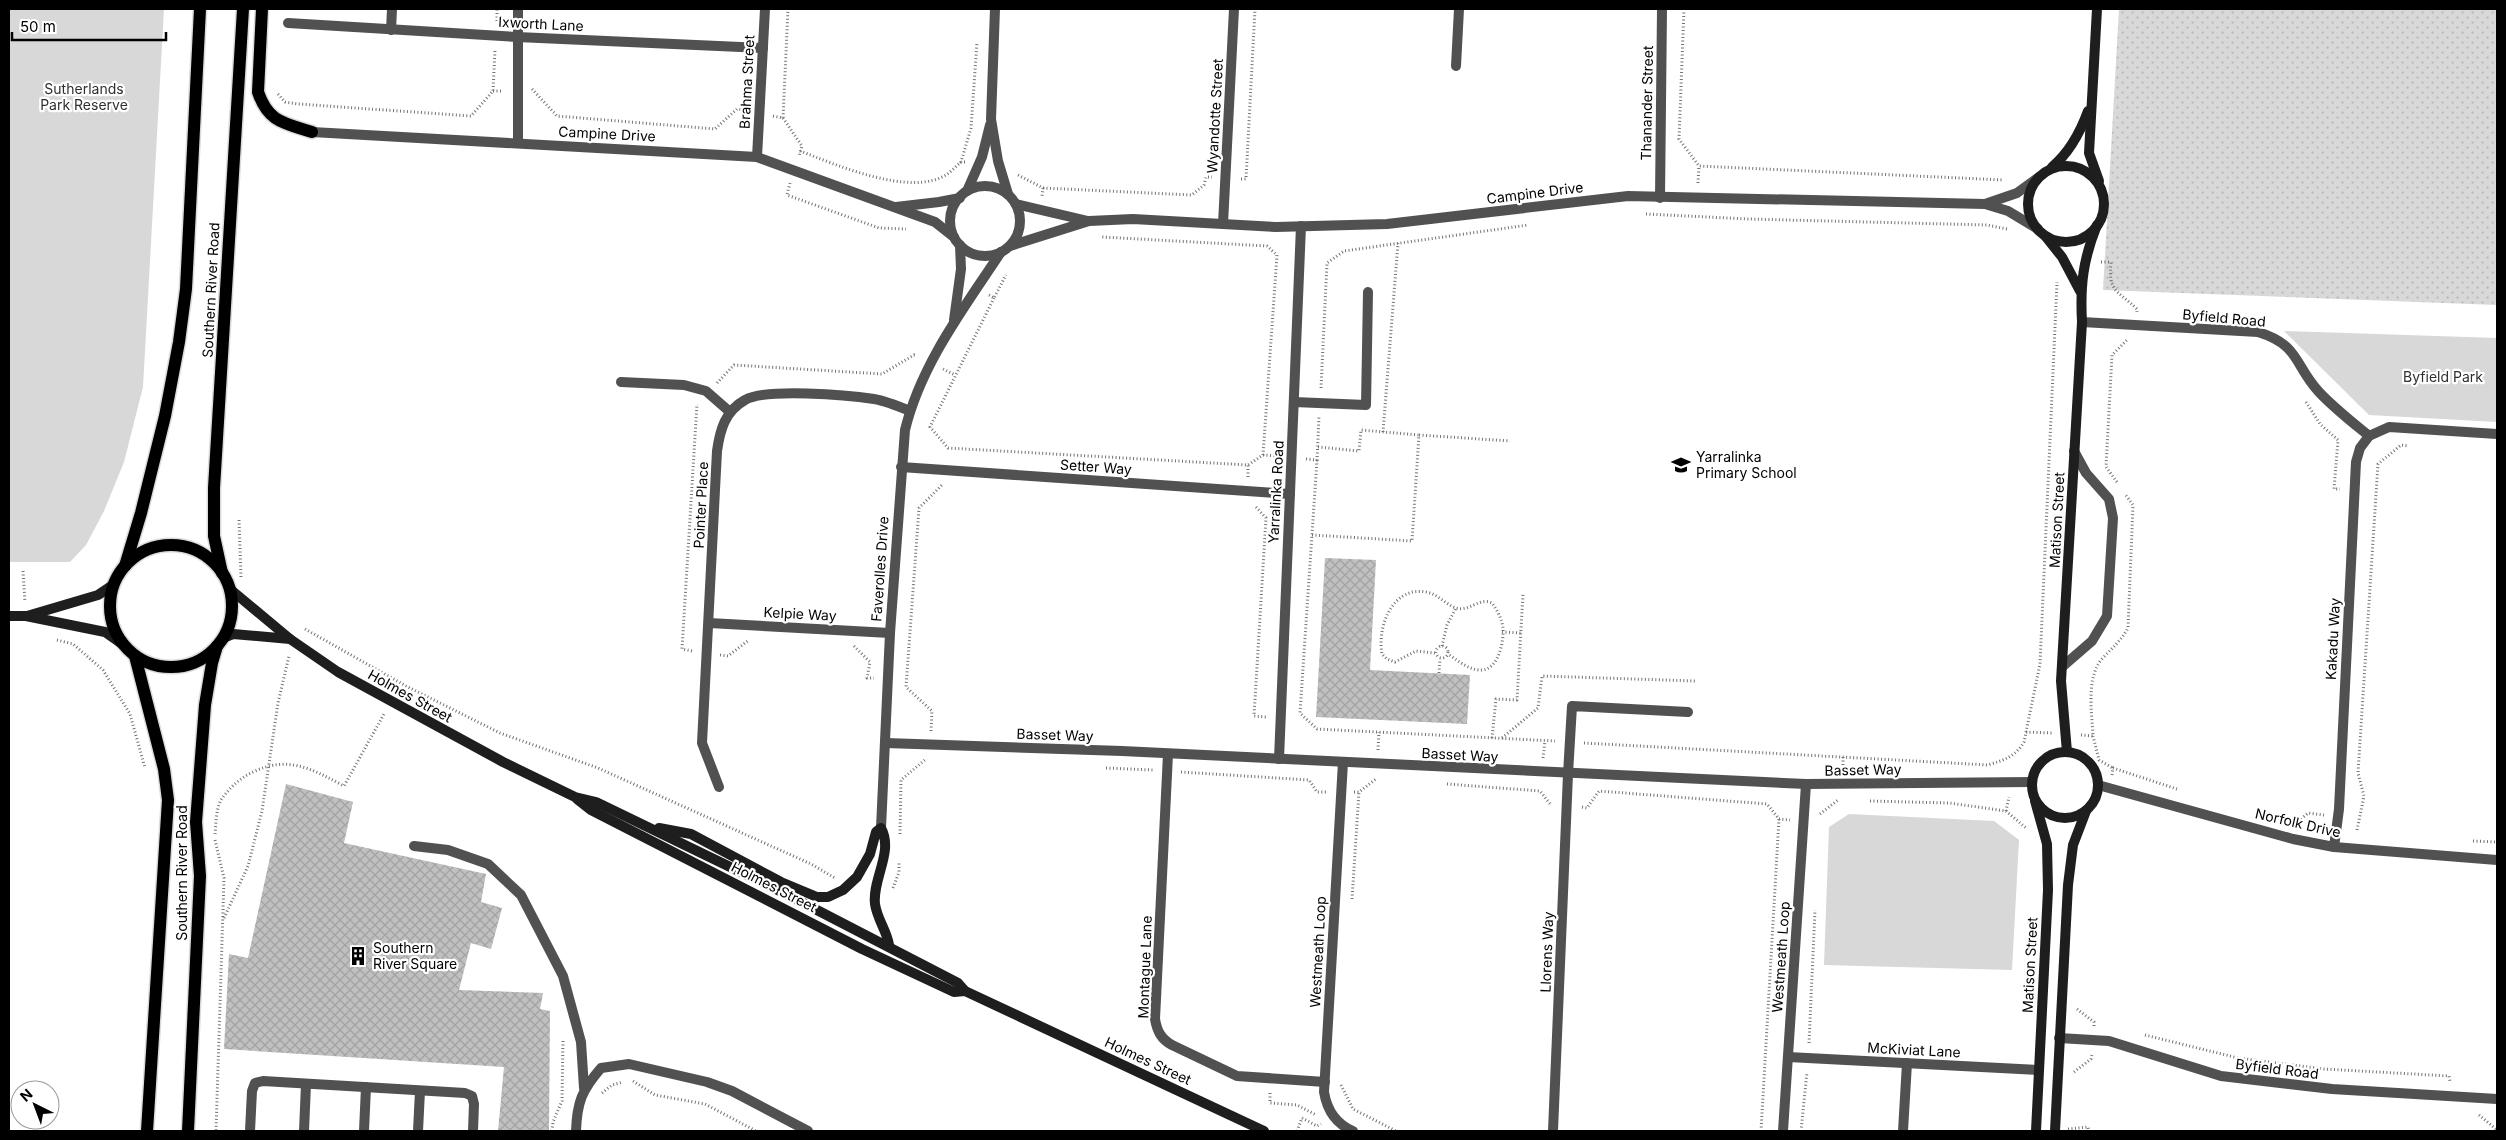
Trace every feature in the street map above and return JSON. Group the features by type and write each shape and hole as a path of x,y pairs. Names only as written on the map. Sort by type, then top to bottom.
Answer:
{"main road":[{"name":"Southern River Road","path":"125,566 141,513 165,416 179,342 186,280 200,9"},
{"name":"Southern River Road","path":"222,573 214,536 214,488 243,9"},
{"path":"262,9 258,92 262,104 270,116 312,132"},
{"path":"2091,103 2080,133 2064,157 2036,179 2028,199 2029,212 2041,232 2065,242 2089,235 2103,214 2104,201 2102,189 2089,153 2098,9"},
{"path":"2049,170 2061,166 2074,166 2095,178 2102,189"},
{"name":"Matison Street","path":"2067,752 2062,667 2082,322 2080,291 2086,251 2097,225"},
{"name":"Matison Street","path":"2041,232 2062,257 2080,291"},
{"path":"9,616 26,616 105,632 135,656 155,665 178,667 206,656 220,642 228,629 232,609 230,589 222,573 202,553 175,545 148,549 125,566 112,588 98,595 26,616"},
{"path":"113,585 109,606 113,626 122,644"},
{"name":"Holmes Street","path":"230,589 293,640 338,672 503,762 575,797 596,802 648,827 889,945 958,983 965,991 1264,1131"},
{"path":"220,642 233,634 293,640"},
{"name":"Southern River Road","path":"188,1131 200,876 196,822 205,705 212,663 220,642"},
{"name":"Southern River Road","path":"135,656 164,769 168,800 147,1131"},
{"path":"2059,1130 2059,1038 2068,885 2073,845 2086,811 2096,797 2098,785 2097,774 2091,764 2082,756 2067,752 2047,756 2038,764 2033,774 2032,782 2035,801 2042,810 2058,817 2075,817 2086,811"},
{"name":"Holmes Street","path":"575,797 591,810 862,949 954,992 965,991"},
{"name":"Matison Street","path":"2035,801 2047,844 2048,890 2036,1131"},
{"path":"648,827 692,834 781,882 817,897 828,897 848,886 858,877 870,854 876,832 881,828 884,834 884,855 875,905 889,945"}],"street":[{"path":"391,30 392,9"},
{"path":"518,9 518,143"},
{"name":"Brahma Street","path":"757,157 765,9"},
{"path":"995,9 991,120 998,161 1008,194"},
{"name":"Wyandotte Street","path":"1223,224 1234,9"},
{"path":"1456,66 1459,9"},
{"name":"Thanander Street","path":"1660,198 1662,9"},
{"name":"Ixworth Lane","path":"288,23 496,36 763,48"},
{"path":"963,194 986,186 998,188 1008,194 1016,204 1020,214 1020,226 1010,246 1001,252 979,255 957,241 951,215 982,156 991,120"},
{"name":"Campine Drive","path":"312,132 757,157 935,222 957,241"},
{"name":"Campine Drive","path":"1985,204 2017,192 2036,179"},
{"name":"Campine Drive","path":"893,207 939,202 963,194"},
{"name":"Campine Drive","path":"1010,246 1089,221 1133,219 1302,226 1387,224 1628,196 1985,204 2008,211 2041,232"},
{"name":"Campine Drive","path":"1016,204 1089,221"},
{"name":"Yarralinka Road","path":"1279,759 1302,226"},
{"name":"Faverolles Drive","path":"954,323 961,268 957,241"},
{"name":"Faverolles Drive","path":"881,828 890,633 902,445 910,411 931,363 954,323 1001,252"},
{"path":"1294,402 1366,405 1368,292"},
{"name":"Byfield Road","path":"2082,322 2258,332 2276,338 2290,349 2318,391 2369,436"},
{"path":"621,382 684,385 708,392 730,412 744,400 766,393 873,399 910,411"},
{"name":"Pointer Place","path":"719,787 702,743 717,451 721,429 730,412"},
{"path":"2369,436 2389,427 2497,434"},
{"name":"Kakadu Way","path":"2334,847 2338,817 2355,491 2360,448 2369,436"},
{"path":"2062,667 2092,641 2107,616 2110,577 2113,518 2109,499 2086,474 2074,451"},
{"name":"Setter Way","path":"901,467 1290,494"},
{"name":"Kelpie Way","path":"708,623 890,633"},
{"name":"Llorens Way","path":"1553,1131 1572,706 1688,712"},
{"name":"Basset Way","path":"886,743 1168,754 1806,784 2032,782"},
{"name":"Montague Lane","path":"1168,754 1155,1019 1158,1032 1166,1042 1237,1076 1325,1082"},
{"name":"Westmeath Loop","path":"1332,1115 1326,1100 1325,1082 1343,762"},
{"name":"Westmeath Loop","path":"1783,1131 1806,784"},
{"name":"Norfolk Drive","path":"2098,785 2293,839 2334,847 2497,860"},
{"path":"414,846 448,850 488,864 522,895 564,976 581,1042 584,1088 577,1116 576,1131"},
{"name":"Byfield Road","path":"2059,1038 2109,1041 2222,1076 2332,1089 2497,1098"},
{"name":"McKiviat Lane","path":"1788,1058 2038,1070"},
{"path":"1903,1131 1907,1063"},
{"path":"584,1088 601,1068 629,1064 707,1082 732,1091 808,1131"},
{"path":"250,1131 252,1090 255,1083 263,1081 465,1092 472,1096 474,1104 473,1131"},
{"path":"304,1131 306,1084"},
{"path":"364,1131 366,1087"},
{"path":"418,1131 420,1091"},
{"path":"1332,1115 1346,1128 1353,1131"}],"path":[{"path":"275,91 285,102 298,104 471,116 493,91 497,9"},
{"path":"788,9 783,118 802,146 787,194 879,228 908,229"},
{"path":"1043,188 1192,195 1204,186 1206,177 1246,179 1255,9"},
{"path":"1684,9 1679,139 1699,166 2036,179"},
{"path":"493,91 534,89 557,116 715,129 738,108 783,118"},
{"path":"800,151 875,179 926,182 946,175 961,162"},
{"path":"1637,213 1748,219 1987,225 2010,229"},
{"path":"1010,267 930,427 948,448 1248,466 1264,455 1317,460 1327,263 1344,251 1532,224"},
{"path":"1098,237 1267,246 1277,255 1264,455"},
{"path":"1383,432 1398,243"},
{"path":"2084,262 2110,262 2109,280 2116,290 2137,308 2137,339 2130,338 2112,354 2106,467 2132,505 2128,628 2121,641 2101,661 2095,670 2091,697 2093,736 2100,760 2113,768 2179,790"},
{"path":"2008,759 2019,751 2026,732 2040,664 2057,281"},
{"path":"977,288 994,298"},
{"path":"750,639 728,656 682,650 696,404 734,365 882,374 914,355 955,375"},
{"path":"2301,394 2320,424 2338,440 2334,489 2376,493"},
{"path":"1318,447 1359,451 1361,430 1510,441"},
{"path":"1312,535 1412,541 1419,435"},
{"path":"2357,830 2364,796 2358,773 2378,464 2401,445 2411,446"},
{"path":"900,835 901,780 929,757 932,711 906,687 919,508 943,484 948,448"},
{"path":"1248,466 1246,502 1253,504 1266,518 1254,716 1306,719"},
{"path":"238,520 241,582"},
{"path":"23,571 26,616"},
{"path":"1439,673 1440,659 1435,653 1416,651 1395,662 1387,659 1381,650 1383,619 1396,603 1404,595 1415,591 1431,593 1456,608 1464,608 1482,601 1492,603 1498,611 1502,644 1493,664 1487,668 1470,667 1448,654 1447,649 1442,646"},
{"path":"1492,738 1496,699 1518,700 1523,594"},
{"path":"1435,653 1438,647 1442,646 1446,626 1456,608"},
{"path":"223,921 248,866 262,811 284,674 293,640 303,627 406,686 500,733 598,768 811,864 848,886"},
{"path":"1502,632 1521,633"},
{"path":"55,639 73,644 103,670 130,714 147,776"},
{"path":"853,646 870,662 867,678 907,679"},
{"path":"1440,659 1448,654"},
{"path":"216,1131 224,878 214,836 220,801 240,778 269,764 290,764 306,768 344,786 391,701"},
{"path":"2026,732 2093,736"},
{"path":"1098,767 1309,780 1318,792 1359,792 1376,778 1385,779"},
{"path":"2111,788 2113,768"},
{"path":"1444,784 1540,791 1553,806 1567,807 1587,808 1599,791 1767,804 1779,819 1760,1131"},
{"path":"1352,900 1359,792"},
{"path":"1779,819 1819,821 1820,812 1839,800 1843,800"},
{"path":"1862,800 1949,803 2006,811 2012,816"},
{"path":"2292,827 2308,813 2347,818 2361,834"},
{"path":"2468,840 2497,842"},
{"path":"893,890 899,872 900,854"},
{"path":"1802,1131 1808,1058 1815,900"},
{"path":"2094,1022 2103,1024"},
{"path":"2138,1033 2238,1058 2324,1069 2449,1076 2450,1096"},
{"path":"552,1131 552,1122 562,1101 564,1042 562,1034"},
{"path":"1342,1078 1341,1087 1353,1108 1396,1131"},
{"path":"598,1097 612,1085 630,1080 655,1095 705,1104 756,1131"},
{"path":"1271,1087 1270,1103 1297,1105 1318,1116 1323,1122 1318,1126 1302,1118 1297,1131"},
{"path":"1332,1115 1349,1102"},
{"path":"2472,1114 2481,1115 2497,1131"},
{"path":"2059,1130 2088,1127 2089,1131"}],"green space":[{"name":"Sutherlands Park Reserve","path":"9,9 164,9 143,387 124,462 104,511 86,545 70,562 9,562"},
{"path":"2119,9 2497,9 2497,305 2103,290"},
{"name":"Byfield Park","path":"2284,331 2497,338 2497,422 2369,415"},
{"path":"1849,814 1994,821 2019,840 2012,970 1824,965 1829,827"}],"building":[{"path":"1325,558 1376,560 1370,670 1470,675 1467,724 1316,717"},
{"name":"Southern River Square","path":"286,784 353,802 344,843 486,874 481,902 502,908 491,949 471,943 459,990 543,993 540,1009 550,1011 549,1131 498,1131 504,1067 224,1049 229,954 248,958"}],"place":[{"name":"Yarralinka Primary School","path":"1681,465"},
{"name":"Southern River Square","path":"358,956"}]}
